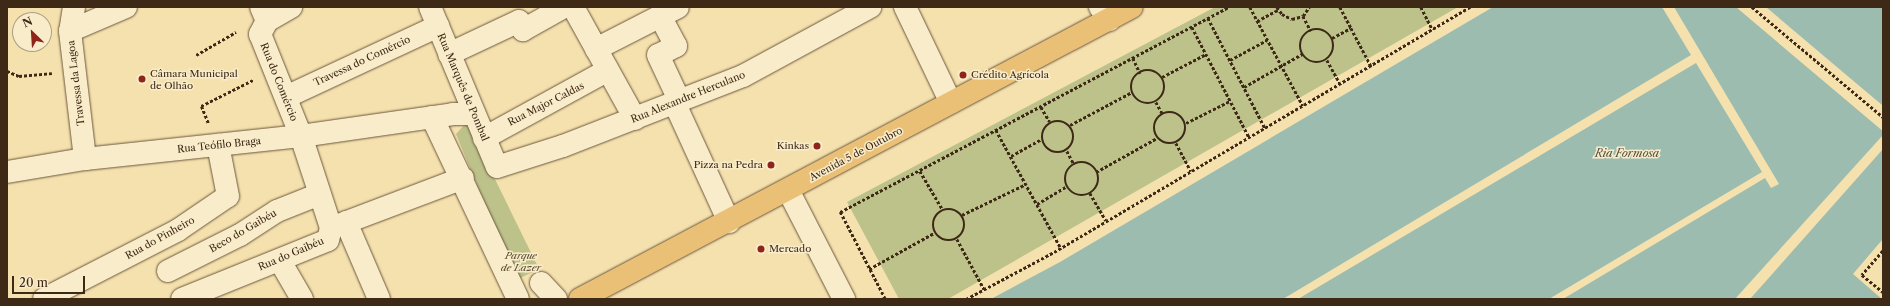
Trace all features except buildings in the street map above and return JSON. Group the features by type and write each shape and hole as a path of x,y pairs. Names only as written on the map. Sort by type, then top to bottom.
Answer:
{"main road":[{"name":"Avenida 5 de Outubro","path":"580,299 729,222 951,103 1105,13 1132,7"}],"street":[{"name":"Travessa da Lagoa","path":"74,7 70,31 85,159"},
{"path":"70,31 126,7"},
{"path":"264,15 291,7"},
{"path":"449,54 519,21 523,30 564,7"},
{"path":"572,7 635,119"},
{"name":"Rua Alexandre Herculano","path":"498,167 635,119 743,76 870,7"},
{"path":"905,7 951,103"},
{"path":"596,49 669,12 676,46 658,56 729,222"},
{"name":"Rua do Comércio","path":"264,15 260,34 301,136 320,194 339,225 379,299"},
{"name":"Rua Marquês de Pombal","path":"434,16 484,138 498,167"},
{"name":"Travessa do Comércio","path":"286,97 434,16"},
{"name":"Rua Major Caldas","path":"484,138 608,70"},
{"name":"Rua Teófilo Braga","path":"7,172 85,159 301,136 432,117 474,114"},
{"path":"432,117 518,299"},
{"name":"Rua do Pinheiro","path":"44,299 79,291 228,196 218,145"},
{"path":"339,225 462,178"},
{"path":"788,190 844,299"},
{"name":"Beco do Gaibéu","path":"168,271 240,235 277,211 320,194"},
{"name":"Rua do Gaibéu","path":"182,298 213,293 328,240 339,225"},
{"path":"153,243 182,298"},
{"path":"280,261 302,299"},
{"path":"541,283 556,299"}],"path":[{"path":"885,299 840,212 1229,7"},
{"path":"1250,7 1303,106"},
{"path":"1257,21 1278,8 1292,19 1303,16 1309,7"},
{"path":"1340,7 1371,66"},
{"path":"1421,7 1432,29"},
{"path":"966,299 1061,248 1470,7"},
{"path":"1752,7 1883,118"},
{"path":"196,55 264,15"},
{"path":"1303,16 1311,31"},
{"path":"1208,18 1265,128"},
{"path":"1192,27 1249,137"},
{"path":"1332,38 1351,28"},
{"path":"1322,30 1332,38 1334,52 1327,60 1310,62 1302,54 1301,43 1311,31 1322,30"},
{"path":"1230,60 1267,40"},
{"path":"1162,77 1206,54"},
{"path":"1244,86 1302,54"},
{"path":"1133,58 1140,73"},
{"path":"1327,60 1340,83"},
{"path":"7,71 19,76 74,70"},
{"path":"218,145 201,106 274,70"},
{"path":"1152,71 1162,77 1164,93 1156,102 1141,102 1132,92 1133,79 1140,73 1152,71"},
{"path":"1070,125 1132,92"},
{"path":"1186,123 1230,101"},
{"path":"1156,102 1162,113"},
{"path":"1041,107 1050,122"},
{"path":"1175,112 1186,123 1186,134 1176,143 1168,144 1157,138 1154,125 1162,113 1175,112"},
{"path":"1063,121 1070,125 1075,137 1067,151 1051,152 1042,139 1044,129 1050,122 1063,121"},
{"path":"996,130 1061,248"},
{"path":"1096,172 1157,138"},
{"path":"1011,156 1042,139"},
{"path":"1176,143 1191,171"},
{"path":"1067,151 1074,164"},
{"path":"1086,163 1096,172 1097,185 1090,193 1080,196 1067,186 1065,176 1074,164 1086,163"},
{"path":"920,170 942,210"},
{"path":"962,215 1026,184"},
{"path":"1037,204 1067,186"},
{"path":"1090,193 1106,221"},
{"path":"953,209 962,215 966,226 957,239 942,240 934,233 934,217 942,210 953,209"},
{"path":"870,269 934,233"},
{"path":"957,239 984,289"},
{"path":"1883,251 1862,275 1883,292"}],"green space":[{"path":"1215,7 1458,7 948,299 899,299 847,202"},
{"name":"Parque de Lazer","path":"467,122 539,269 516,280 456,134"}],"water":[{"name":"Ria Formosa","path":"1493,7 1736,7 1883,131 1883,239 1854,274 1882,299 991,299 1060,262"},
{"path":"1766,7 1883,7 1883,106"}],"pier":[{"path":"1662,7 1674,7 1779,184 1771,188 1765,178 1563,299 1549,299 1762,172 1696,63 1298,299 1283,299 1691,55"},
{"path":"1736,7 1883,128 1883,131"},
{"path":"1764,7 1883,106 1883,108 1765,9"},
{"path":"1883,135 1883,149 1750,299 1735,299"},
{"path":"1883,239 1856,274 1882,299 1853,274"}],"place":[{"name":"Crédito Agrícola","path":"963,75"},
{"name":"Câmara Municipal de Olhão","path":"142,79"},
{"name":"Kinkas","path":"817,146"},
{"name":"Pizza na Pedra","path":"771,165"},
{"name":"Mercado","path":"761,249"}]}
